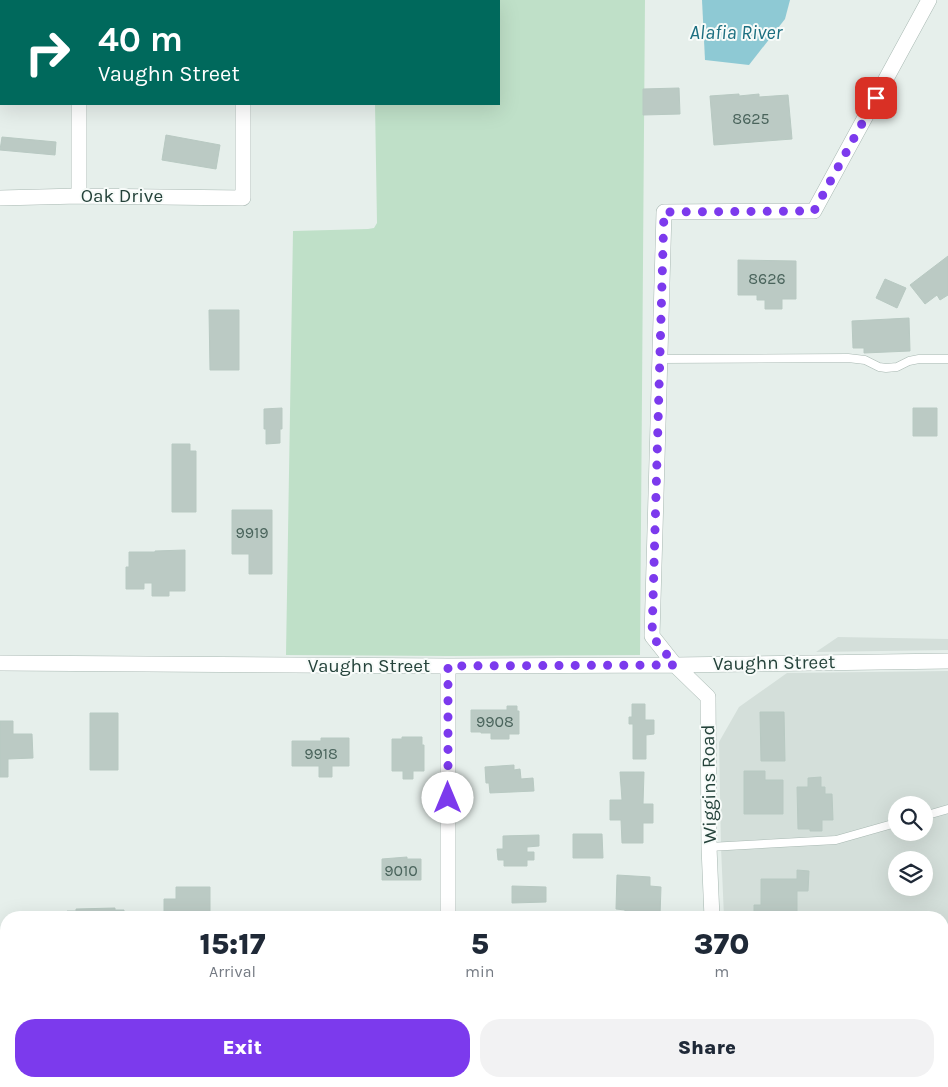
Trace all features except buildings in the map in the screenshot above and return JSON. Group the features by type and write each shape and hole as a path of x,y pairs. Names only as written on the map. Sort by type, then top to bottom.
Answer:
{"street":[{"name":"Wiggins Road","path":"712,911 709,847 708,697 675,665 652,636 664,212 814,211 929,0"},
{"path":"79,105 79,196"},
{"name":"Oak Drive","path":"0,198 79,196 244,198 243,105"},
{"name":"Vaughn Street","path":"0,662 448,666 948,661"},
{"path":"448,666 448,911"}],"lane":[{"path":"660,359 848,358 865,360 886,368 919,359 948,359"},
{"path":"933,813 948,809"},
{"path":"709,847 836,840 888,825"}],"shaded area":[{"path":"838,637 948,639 948,650 816,652"},
{"path":"948,671 948,911 724,911 719,742 739,707 787,673"}],"green space":[{"path":"500,0 645,0 640,655 286,655 293,231 368,229 374,228 377,223 375,105 500,105"}],"water":[{"name":"Alafia River","path":"702,0 790,0 785,19 749,65 705,60"}],"route":[{"path":"448,798 448,666 675,665 652,636 664,212 814,211 876,98"}]}
